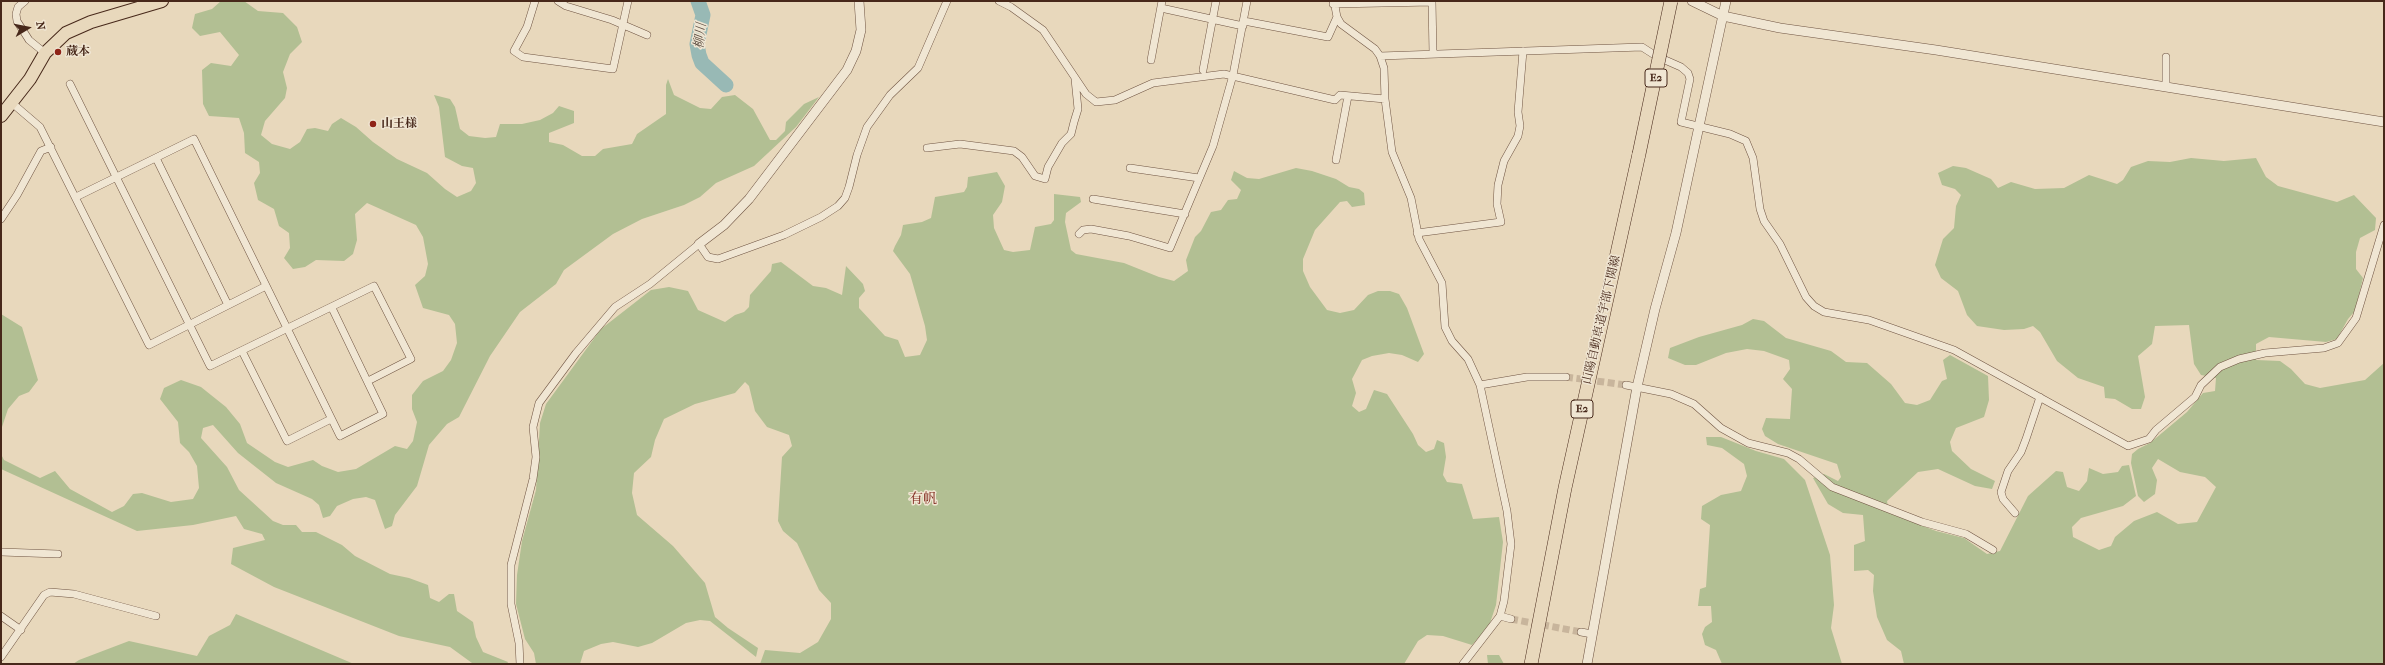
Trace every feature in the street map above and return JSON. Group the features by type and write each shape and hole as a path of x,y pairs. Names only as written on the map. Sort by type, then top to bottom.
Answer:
{"highway":[{"name":"山陽自動車道宇部下関線","path":"1531,664 1565,488 1639,154 1671,1"}],"main road":[{"path":"1,116 30,79 45,53 55,41 76,27 162,1"}],"street":[{"path":"25,1 18,7 16,14 17,21 29,40 45,53"},
{"path":"535,1 527,27 514,51 523,57 613,69 628,1"},
{"path":"520,664 519,643 511,604 511,564 533,479 536,457 533,427 539,403 576,353 615,306 650,284 724,225 749,199 847,70 856,50 861,30 859,1"},
{"path":"699,244 708,256 718,259 784,235 821,217 838,206 845,198 857,155 867,127 890,95 918,68 947,1"},
{"path":"999,1 1011,7 1043,30 1086,94 1096,102 1105,103 1115,100 1153,83 1211,75 1233,75 1266,85 1335,100 1340,95 1385,99"},
{"path":"1202,70 1216,1"},
{"path":"1079,234 1083,230 1091,229 1129,236 1170,248 1213,146 1233,75 1247,1"},
{"path":"1692,1 1723,16 1780,28 1936,50 2384,122"},
{"path":"1587,664 1637,387 1676,233 1700,128 1726,1"},
{"path":"560,2 580,12 623,25 647,35"},
{"path":"1433,54 1432,2 1334,3 1337,17 1341,24 1375,49 1380,56 1384,68 1385,99 1392,152 1411,198 1417,233 1442,283 1445,327 1452,341 1468,359 1480,385 1510,527 1511,544 1507,580 1500,616 1463,664"},
{"path":"1151,60 1162,4 1213,18 1328,37 1337,17"},
{"path":"1380,56 1642,47 1688,73 1690,79 1681,122 1700,128 1730,134 1746,141 1753,158 1760,209 1764,220 1780,244 1806,297 1814,306 1824,312 1869,320 1954,350 2040,397 2122,445 2128,446 2149,439 2156,430 2195,397 2201,384 2220,368 2239,359 2265,353 2324,348 2338,343 2346,335 2359,311 2384,225"},
{"path":"1417,233 1501,222 1497,204 1498,186 1504,161 1518,136 1520,126 1518,112 1523,51"},
{"path":"2166,57 2166,86"},
{"path":"927,148 960,144 1014,151 1022,157 1035,176 1045,179 1048,167 1062,143 1071,134 1078,109 1075,79"},
{"path":"70,84 210,366 287,328 332,308 374,286 411,359 368,381"},
{"path":"1336,160 1348,96"},
{"path":"12,103 40,127 149,345 266,286"},
{"path":"76,197 194,139 340,436 383,414 332,308"},
{"path":"1,219 17,195 41,151 51,147"},
{"path":"156,158 228,305"},
{"path":"1130,168 1200,178"},
{"path":"1093,199 1185,214"},
{"path":"242,351 287,441 331,419"},
{"path":"1480,385 1527,377 1566,377"},
{"path":"1626,385 1671,394 1694,404 1721,428 1748,443 1788,453 1799,459 1832,487 1922,522 1966,534 1993,550"},
{"path":"2015,513 2003,499 2001,492 2008,471 2019,456 2026,439 2040,397"},
{"path":"1,552 58,554"},
{"path":"1,657 44,595 50,592 74,594 156,616"},
{"path":"1,616 21,630"},
{"path":"1500,616 1511,619"},
{"path":"1580,632 1592,634"}],"green space":[{"path":"221,1 244,1 258,11 283,13 297,27 302,42 290,54 283,72 287,88 285,98 265,121 261,135 272,144 290,149 300,142 307,129 315,128 328,131 332,124 341,118 356,127 373,142 397,159 427,173 445,189 457,197 471,191 476,183 473,168 462,166 445,157 439,107 434,95 450,99 455,107 460,129 469,136 485,138 496,137 500,124 522,124 540,120 553,113 559,106 574,111 574,123 549,133 549,142 563,145 582,156 595,156 603,149 632,144 637,134 666,114 666,85 668,79 674,95 700,108 711,109 722,97 735,95 753,109 770,140 776,140 785,131 786,122 804,104 819,97 796,127 754,166 716,183 700,197 684,205 642,219 613,234 564,270 556,284 520,312 490,356 459,417 447,424 429,445 417,486 395,515 392,526 385,529 375,500 366,497 353,499 337,506 330,516 323,518 319,505 312,499 276,483 238,453 213,425 203,428 201,438 227,467 239,490 273,521 283,525 296,525 302,532 316,532 342,545 355,556 390,574 409,578 428,585 430,598 439,602 449,594 454,594 457,611 473,622 476,637 483,652 508,662 507,664 472,663 450,647 399,636 274,587 231,564 233,548 265,540 262,534 244,529 236,516 193,525 137,531 1,469 1,454 4,460 40,478 55,471 70,489 112,512 124,506 133,494 142,493 171,502 193,499 199,488 197,466 189,452 180,443 178,422 160,399 164,388 181,380 201,387 226,407 240,424 247,443 275,462 288,467 313,460 322,466 338,472 356,469 395,446 407,449 413,441 417,422 412,409 412,395 423,381 443,371 451,360 457,343 455,324 449,315 423,308 415,285 425,276 428,264 423,237 416,225 367,203 355,214 357,240 353,254 344,261 316,260 305,267 293,269 284,258 290,248 289,233 279,226 274,209 258,200 254,183 260,173 259,162 245,153 244,133 239,118 209,116 203,104 202,70 211,63 231,66 239,55 220,32 200,36 192,28 195,14 212,9"},
{"path":"2191,158 2224,161 2256,158 2266,177 2278,186 2337,202 2354,195 2376,218 2375,230 2360,238 2356,252 2356,269 2363,278 2355,311 2348,319 2337,339 2326,342 2269,337 2256,344 2256,360 2280,361 2291,369 2305,384 2320,388 2365,380 2384,363 2384,664 1904,664 1901,651 1887,640 1877,617 1873,591 1874,575 1868,570 1854,571 1854,545 1865,541 1863,515 1843,513 1828,504 1813,478 1824,474 1838,481 1841,477 1837,464 1778,444 1765,436 1762,429 1766,418 1790,419 1792,389 1783,379 1790,369 1789,360 1764,351 1747,349 1726,353 1696,365 1685,365 1668,358 1670,348 1699,337 1742,325 1753,319 1764,321 1786,338 1831,351 1846,362 1867,363 1891,384 1905,403 1917,405 1930,400 1942,381 1947,379 1943,360 1950,355 1988,376 1989,400 1984,417 1956,428 1950,442 1952,451 1971,469 1995,481 1992,489 1975,486 1938,469 1918,472 1887,501 1889,513 1936,531 1964,538 1987,554 2000,551 2028,496 2056,471 2063,472 2067,487 2079,491 2087,481 2089,468 2103,474 2118,472 2122,466 2129,465 2136,496 2123,506 2081,518 2072,527 2073,537 2099,550 2111,546 2115,537 2134,521 2157,512 2178,524 2197,522 2216,487 2205,477 2180,472 2158,459 2152,468 2157,480 2155,494 2144,502 2138,496 2131,463 2132,454 2150,443 2187,412 2203,393 2215,391 2216,378 2201,375 2194,364 2189,325 2155,326 2152,344 2138,356 2145,397 2141,409 2132,409 2115,399 2105,398 2104,387 2078,378 2057,361 2040,332 2033,326 2024,329 2004,330 1977,326 1967,315 1958,291 1941,278 1935,265 1943,239 1954,228 1956,206 1961,195 1955,189 1942,185 1938,173 1953,166 1966,168 1991,179 1998,188 2011,182 2035,189 2064,188 2089,175 2117,184 2123,180 2131,167 2148,161 2170,162"},
{"path":"1296,168 1312,171 1336,179 1349,187 1359,189 1364,193 1365,205 1352,207 1347,201 1340,202 1315,230 1303,259 1303,271 1310,287 1327,310 1340,313 1354,310 1368,295 1378,291 1390,291 1399,294 1407,308 1424,354 1418,362 1402,355 1389,353 1372,356 1362,360 1352,379 1356,393 1352,406 1359,412 1366,409 1374,390 1387,394 1413,434 1418,445 1426,452 1434,449 1437,440 1444,443 1446,457 1443,475 1447,482 1462,484 1473,519 1499,517 1503,542 1496,605 1489,626 1472,645 1443,636 1427,635 1418,641 1404,664 760,664 765,650 800,653 818,642 831,619 831,603 819,590 797,543 783,531 778,521 782,457 792,446 789,435 767,427 755,411 749,386 745,382 735,393 695,404 664,419 655,440 651,457 634,473 632,493 637,515 673,546 705,583 715,617 728,628 758,648 756,657 710,621 700,620 686,623 652,643 638,647 613,642 601,644 584,651 580,664 536,664 534,653 525,639 516,604 517,575 522,541 536,490 540,423 546,404 601,329 651,290 669,287 688,291 698,310 725,322 735,315 744,312 749,307 750,295 771,271 772,264 781,262 813,286 826,288 842,295 846,266 863,284 865,291 859,298 859,308 885,336 898,340 905,357 920,355 927,340 925,326 910,274 893,251 901,235 903,225 922,222 931,218 935,197 964,192 967,187 968,177 997,172 1005,186 1002,202 993,215 994,228 1004,250 1013,252 1030,250 1035,227 1051,224 1054,220 1054,194 1080,197 1081,202 1066,213 1065,222 1071,250 1076,254 1124,263 1159,277 1174,281 1188,271 1186,260 1195,237 1201,231 1211,212 1221,210 1228,200 1237,199 1241,190 1231,180 1234,171 1247,178 1259,179"},
{"path":"1,314 22,327 38,380 29,392 19,396 8,409 1,430"},
{"path":"1706,437 1721,437 1756,451 1784,459 1805,480 1830,555 1834,605 1831,628 1842,664 1722,664 1716,650 1705,645 1702,634 1705,627 1712,622 1711,606 1698,606 1700,589 1706,587 1710,525 1701,519 1702,506 1721,495 1741,491 1747,476 1744,464 1722,448 1707,445"},
{"path":"236,614 354,664 73,664 79,660 129,641 197,656 209,636 230,625"},
{"path":"1487,655 1499,655 1504,664 1488,664"}],"waterway":[{"name":"柳川","path":"698,1 703,15 697,44 699,55 702,63 726,85"}],"tunnel":[{"path":"1566,377 1626,385"},
{"path":"1511,619 1581,632"}],"place":[{"name":"蔵本","path":"58,52"},
{"name":"山王様","path":"373,124"}],"district":[{"name":"有帆","path":"923,500"}]}
